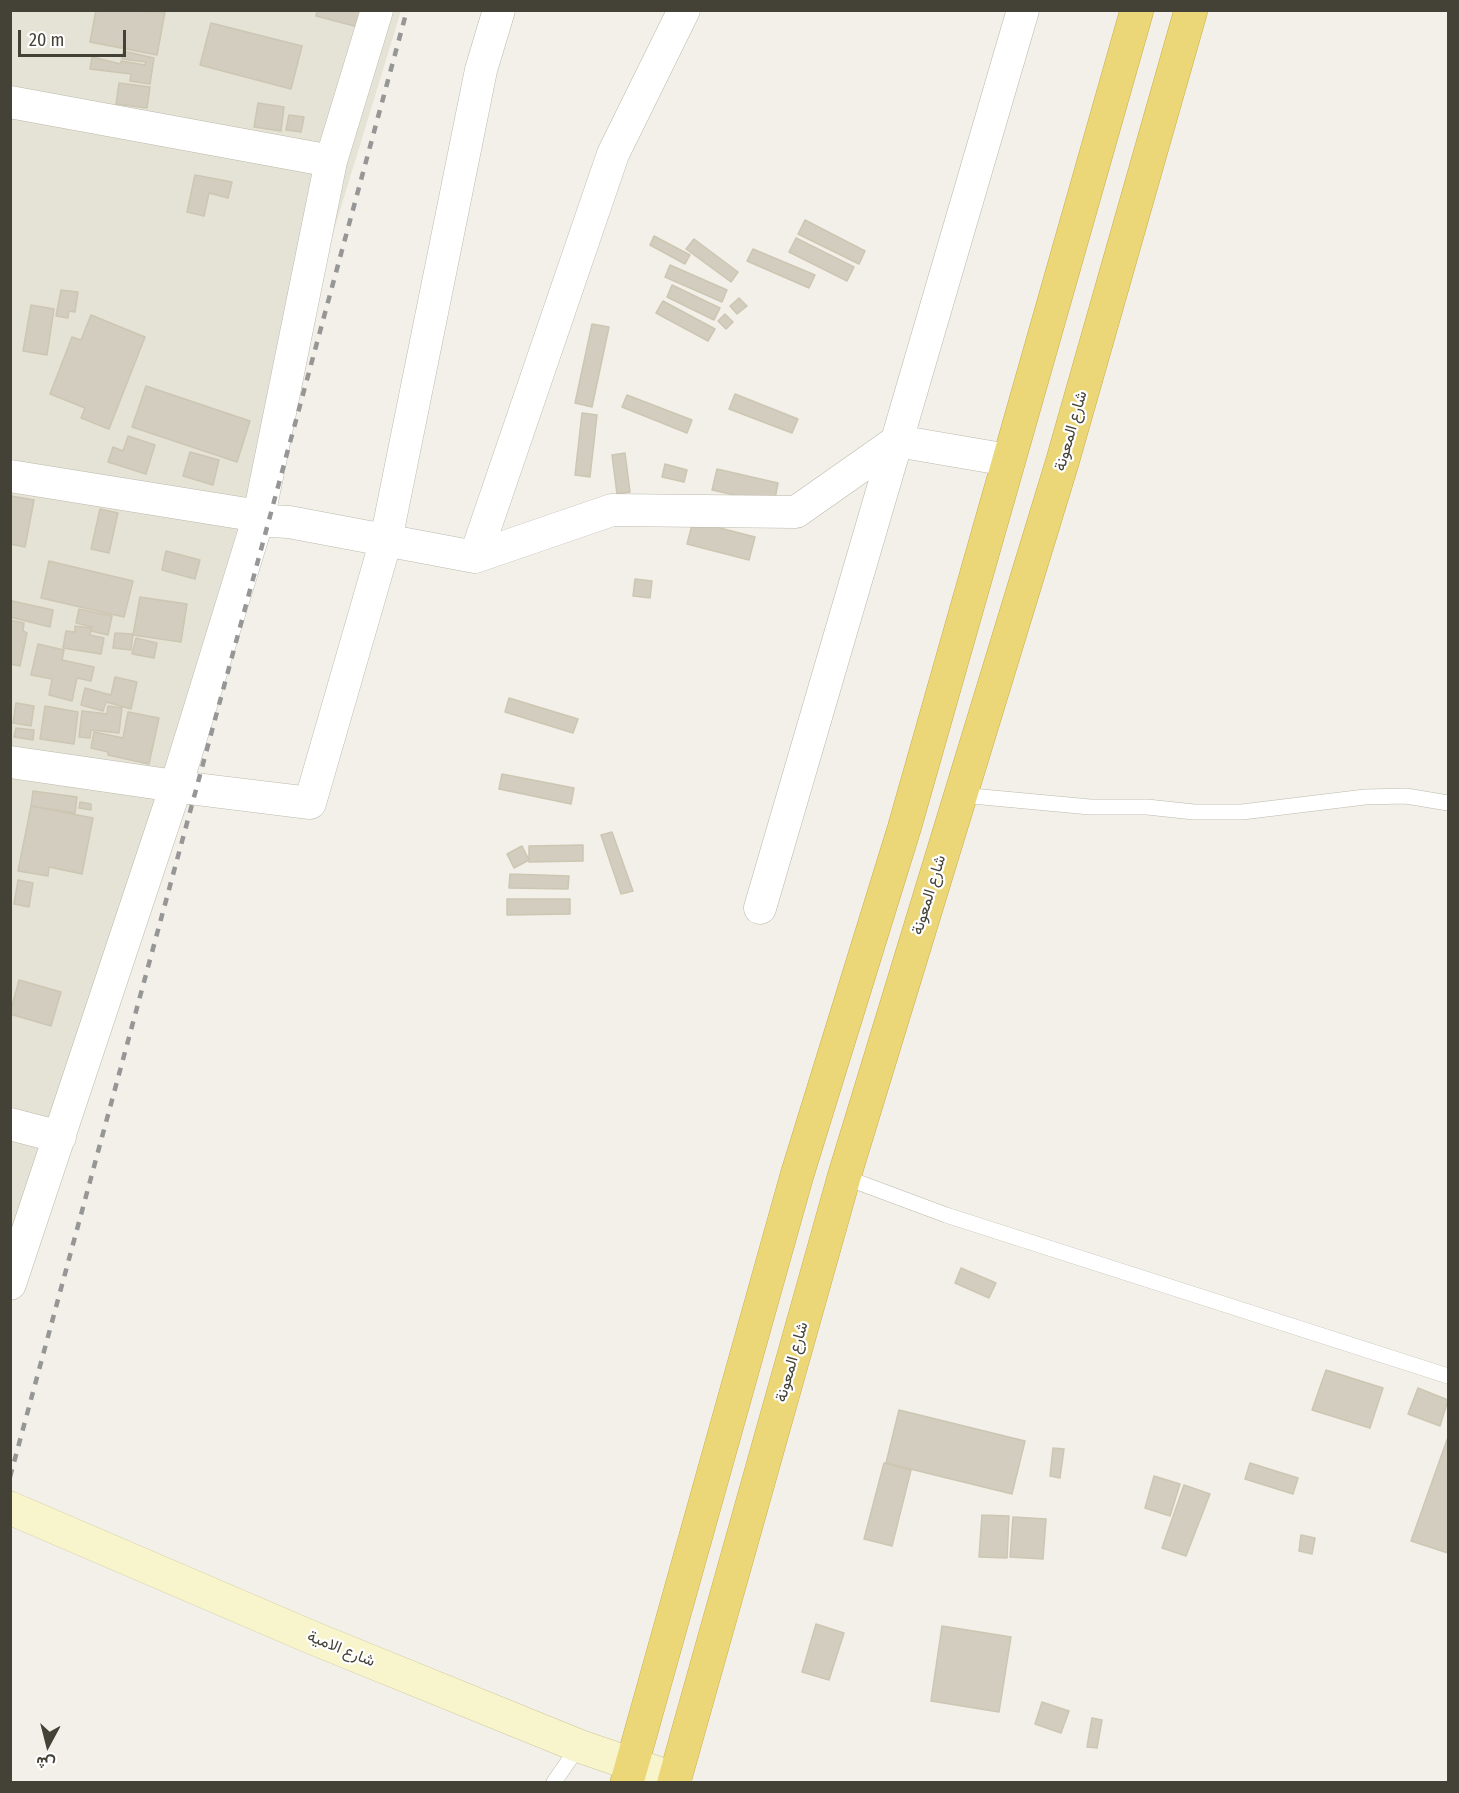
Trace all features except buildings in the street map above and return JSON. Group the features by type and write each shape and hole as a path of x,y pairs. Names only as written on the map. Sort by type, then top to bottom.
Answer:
{"highway":[{"path":"630,1773 797,1175 904,829 1137,10"},
{"name":"شارع المعونة","path":"675,1780 844,1177 1065,452 1191,10"}],"street":[{"path":"10,1284 176,786 259,516 331,161 377,10"},
{"path":"10,762 310,803 386,540 481,70 499,10"},
{"path":"475,557 613,154 684,10"},
{"path":"760,908 1023,10"},
{"path":"10,102 331,161"},
{"path":"10,476 259,516 268,521 289,522 475,557 612,510 796,513 897,441 1008,460"},
{"path":"10,1124 60,1137"},
{"name":"شارع الامية","path":"10,1508 313,1638 579,1746 630,1773 675,1780"}],"lane":[{"path":"961,795 1090,807 1147,807 1194,812 1242,813 1365,797 1407,796 1449,803"},
{"path":"844,1177 946,1215 1449,1376"},
{"path":"555,1782 579,1746"}],"shaded area":[{"path":"11,11 401,11 11,1285"}],"railway":[{"path":"10,1477 407,10"}]}
